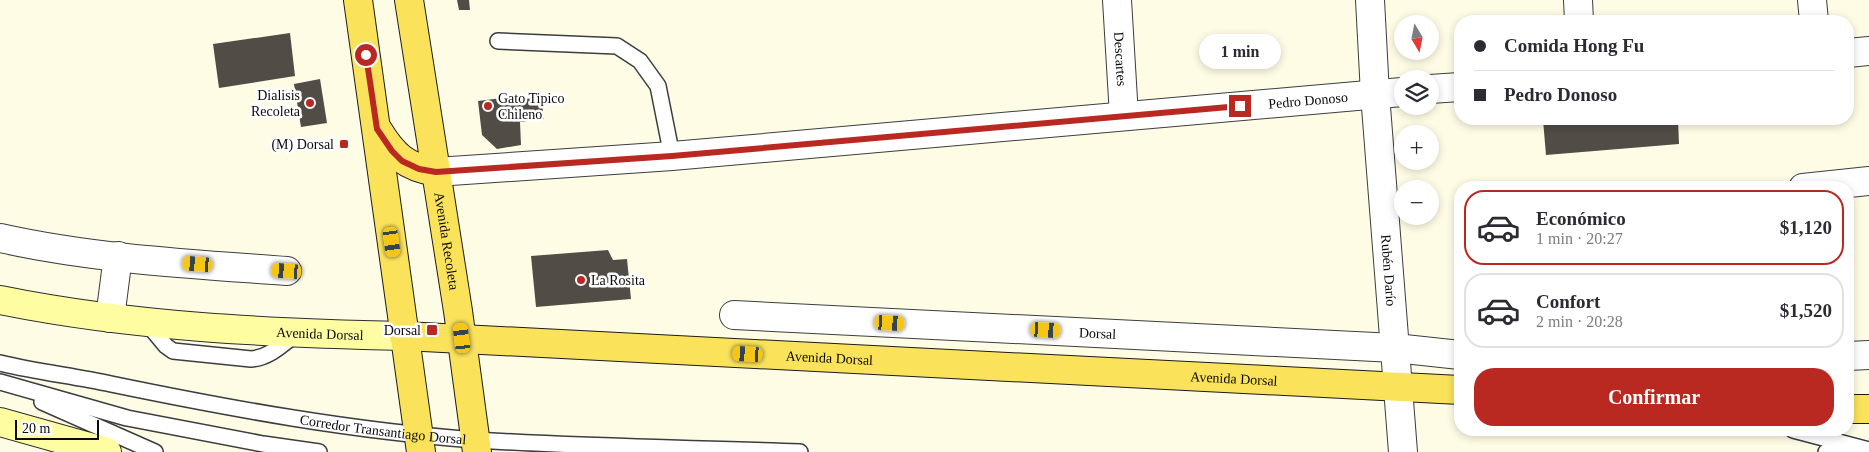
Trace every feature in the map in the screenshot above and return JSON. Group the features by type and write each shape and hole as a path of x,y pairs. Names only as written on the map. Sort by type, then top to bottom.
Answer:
{"main road":[{"path":"358,0 420,443"},
{"name":"Avenida Recoleta","path":"409,0 462,338 476,446"},
{"path":"377,129 392,151 402,161 419,169 436,172"},
{"name":"Avenida Dorsal","path":"0,300 44,309 146,322 298,332 462,338 1454,390"},
{"path":"1854,409 1869,409"},
{"path":"0,422 107,452"}],"street":[{"name":"Descartes","path":"1118,0 1124,116"},
{"name":"Rubén Darío","path":"1370,0 1375,94 1403,452"},
{"path":"1578,0 1579,15"},
{"path":"1812,0 1813,15"},
{"path":"1854,52 1869,51"},
{"path":"1439,88 1454,87"},
{"name":"Pedro Donoso","path":"436,172 672,156 1394,93"},
{"path":"1854,183 1869,181"},
{"path":"0,238 28,244 162,262 287,271"},
{"path":"110,318 118,256"},
{"name":"Dorsal","path":"734,315 1395,348 1454,354"},
{"path":"1854,356 1869,355"}],"lane":[{"path":"498,42 616,46 640,61 658,86 672,156"},
{"name":"Corredor Transantiago Dorsal","path":"0,363 243,410 356,428 420,443 476,446 800,452"},
{"path":"0,383 155,452"},
{"path":"0,383 127,418 253,442 319,452"},
{"path":"1815,436 1869,451"},
{"path":"1826,452 1869,451"}],"building":[{"path":"457,0 469,0 470,10 459,10"},
{"path":"290,33 295,76 219,88 213,44"},
{"name":"Dialisis Recoleta","path":"320,79 327,123 301,127 294,84"},
{"path":"518,96 518,100 541,97 544,119 520,122 521,145 497,149 482,135 478,101"},
{"path":"1543,125 1678,125 1679,144 1546,155"},
{"name":"La Rosita","path":"608,250 613,260 627,259 631,299 536,307 531,256"}],"place":[{"name":"Dialisis Recoleta","path":"310,103"},
{"name":"Gato Tipico Chileno","path":"488,106"},
{"name":"(M) Dorsal","path":"344,144"},
{"name":"La Rosita","path":"581,280"},
{"name":"Dorsal","path":"432,330"}],"route":[{"path":"366,55 377,129 392,151 402,161 419,169 436,172 672,156 1240,106"}]}
